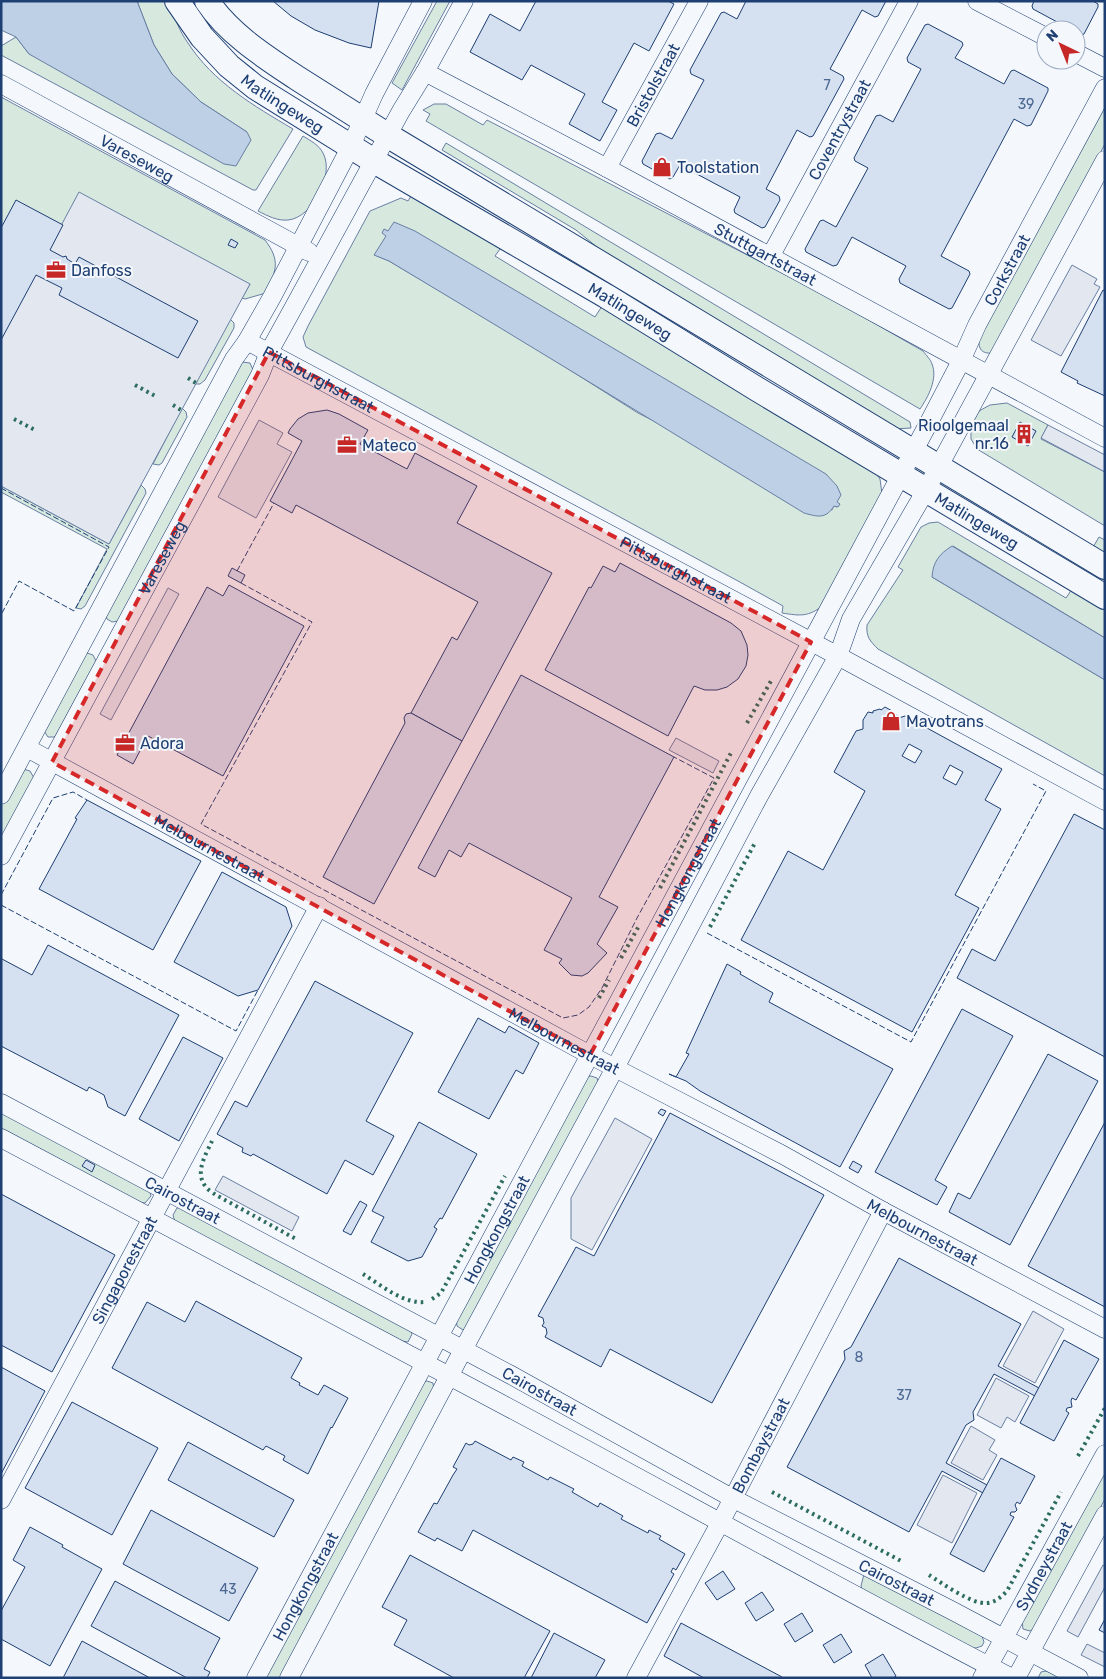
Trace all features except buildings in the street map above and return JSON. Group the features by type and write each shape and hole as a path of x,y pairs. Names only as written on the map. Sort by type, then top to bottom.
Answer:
{"main road":[{"name":"Matlingeweg","path":"177,1 202,37 229,66 255,87 374,161 606,296 1105,597"},
{"name":"Matlingeweg","path":"206,1 218,18 246,42 274,63 362,119 1105,567"}],"street":[{"name":"Vareseweg","path":"1,795 234,359 248,341 299,247 351,146 374,94 424,1"},
{"name":"Vareseweg","path":"1,856 260,375 269,352 464,1"},
{"name":"Bristolstraat","path":"607,168 699,1"},
{"name":"Coventrystraat","path":"770,257 909,1"},
{"path":"977,1 1036,32"},
{"path":"1086,58 1105,68"},
{"name":"Stuttgartstraat","path":"425,72 607,168 987,376 1105,438"},
{"name":"Vareseweg","path":"1,84 320,259"},
{"name":"Corkstraat","path":"900,475 961,361 977,326 1105,88"},
{"path":"938,467 1105,160"},
{"name":"Pittsburghstraat","path":"248,341 1105,801"},
{"name":"Hongkongstraat","path":"289,1678 758,796 838,656 852,618 938,467"},
{"name":"Hongkongstraat","path":"256,1678 900,475"},
{"name":"Melbournestraat","path":"27,748 590,1055 784,1155 883,1211 1105,1329"},
{"path":"736,782 758,796"},
{"name":"Singaporestraat","path":"1,1500 319,906"},
{"name":"Cairostraat","path":"1,1103 439,1337 732,1498 1079,1678"},
{"name":"Cairostraat","path":"1,1138 425,1362 720,1523 986,1672 1012,1678"},
{"name":"Bombaystraat","path":"636,1678 720,1523 883,1211"},
{"name":"Sydneystraat","path":"986,1672 1105,1454"},
{"name":"Sydneystraat","path":"1016,1678 1105,1515"}],"highlighted area":[{"path":"269,352 811,642 590,1055 52,762"}],"shaded area":[{"path":"137,1 167,1 185,38 209,70 249,102 293,129 256,190 1,55 1,46 16,37 29,54 247,132 201,102 172,74 154,45"},
{"path":"437,1 450,1 402,90 392,83"},
{"path":"1,97 265,240 275,260 274,272 266,293 245,299 242,298 250,284 1,338"},
{"path":"1105,103 1105,144 996,349 992,353 983,352 979,346 979,339"},
{"path":"434,104 446,104 483,125 487,120 832,299 923,351 930,359 934,376 929,393 920,409 426,121 430,114 423,110"},
{"path":"303,136 319,148 326,162 324,183 313,204 305,212 288,220 276,219 258,211"},
{"path":"446,143 910,422 911,428 894,429 618,264 576,230 442,150"},
{"path":"414,191 478,228 500,249 495,256 595,317 604,303 873,469 880,479 882,494 824,605 804,615 782,613 783,606 306,347 303,337 308,326 370,211 401,198 408,201","holes":["385,230 834,505 832,510 638,413 516,336 389,261 375,255 387,236"]},
{"path":"79,192 250,284 109,544 1,486 1,338"},
{"path":"1072,265 1097,279 1094,284 1100,287 1061,356 1031,340"},
{"path":"230,319 234,323 234,328 205,380 200,384 195,384"},
{"path":"242,362 250,363 253,370 118,621 112,622 107,619 106,615 239,364"},
{"path":"1007,403 1048,425 1041,439 1105,472 1105,526 977,449 971,439 971,425 979,411 990,405"},
{"path":"182,408 186,412 187,417 162,463 159,465 153,464"},
{"path":"259,420 283,433 277,444 292,452 256,518 218,497"},
{"path":"1048,425 1105,455 1105,472 1041,438"},
{"path":"141,485 146,493 85,606 81,609 76,608 107,549 1,492 1,486 109,544"},
{"path":"938,522 1066,598 1074,586 1105,605 1105,638 953,546 932,577 1105,680 1105,776 878,649 871,641 867,633 867,625 903,570 898,567 921,527 929,523"},
{"path":"1099,537 1105,540 1105,557 1092,549"},
{"path":"168,588 179,594 111,720 100,714"},
{"path":"87,653 93,655 96,661 55,737 48,737 44,731 84,655"},
{"path":"676,738 719,761 713,773 669,750"},
{"path":"23,769 30,771 34,778 1,840 1,804 17,774"},
{"path":"585,1077 597,1078 599,1084 470,1325 463,1330 457,1326 456,1318"},
{"path":"1,1109 150,1192 151,1196 145,1203 139,1202 1,1128"},
{"path":"615,1118 652,1139 592,1250 571,1239 571,1198"},
{"path":"223,1176 299,1217 292,1231 215,1190"},
{"path":"184,1207 409,1327 412,1334 408,1342 402,1341 175,1222 173,1215 177,1208"},
{"path":"1033,1311 1064,1329 1035,1383 1003,1366"},
{"path":"996,1378 1029,1396 1015,1422 1007,1417 1001,1428 977,1415"},
{"path":"421,1382 433,1383 434,1392 281,1678 263,1678"},
{"path":"971,1426 995,1440 989,1450 997,1455 983,1480 951,1463"},
{"path":"1105,1466 1105,1499 1035,1628 1030,1631 1023,1629 1022,1621"},
{"path":"943,1475 977,1493 952,1543 917,1525"},
{"path":"1103,1565 1105,1566 1105,1587 1078,1637 1067,1631"},
{"path":"864,1574 982,1636 984,1642 982,1646 971,1648 862,1589"},
{"path":"1087,1644 1105,1653 1105,1667 1081,1655"},
{"path":"1046,1671 1062,1678 1038,1678 1041,1672"}],"water":[{"path":"1,1 137,1 154,45 172,74 201,102 247,132 251,140 236,166 224,164 29,54 16,37 1,30"},
{"path":"394,222 415,231 826,474 837,486 841,495 837,502 840,504 838,507 834,506 828,513 821,516 804,513 441,292 389,261 374,255 386,236 382,233 384,229 388,231"},
{"path":"952,546 1105,638 1105,680 932,577 938,559"}],"hedge":[{"path":"188,378 196,383"},
{"path":"135,385 157,397"},
{"path":"173,405 181,410"},
{"path":"14,419 35,430"},
{"path":"747,723 771,681"},
{"path":"660,888 732,751"},
{"path":"710,927 756,841"},
{"path":"621,958 640,924"},
{"path":"599,998 609,980"},
{"path":"212,1141 201,1170 201,1176 207,1188 216,1195 296,1239"},
{"path":"432,1299 441,1293 505,1176"},
{"path":"363,1274 400,1297 417,1302 425,1302"},
{"path":"1078,1456 1105,1408"},
{"path":"772,1492 903,1562"},
{"path":"929,1575 973,1600 986,1603 998,1599 1007,1591 1061,1492"}],"fence":[{"path":"1,488 109,547 74,611 19,581 2,613"},
{"path":"237,571 274,503"},
{"path":"241,583 312,622 201,824 563,1018 578,1015 589,1007 602,988 637,918 714,778 674,757"},
{"path":"707,933 911,1042 1046,791 1033,784"},
{"path":"1,895 53,798 73,792 87,800"},
{"path":"1,905 236,1031 258,990"}],"place":[{"name":"Toolstation","path":"662,167"},
{"name":"Danfoss","path":"56,270"},
{"name":"Rioolgemaal nr.16","path":"1024,434"},
{"name":"Mateco","path":"347,445"},
{"name":"Mavotrans","path":"891,721"},
{"name":"Adora","path":"125,743"}]}
